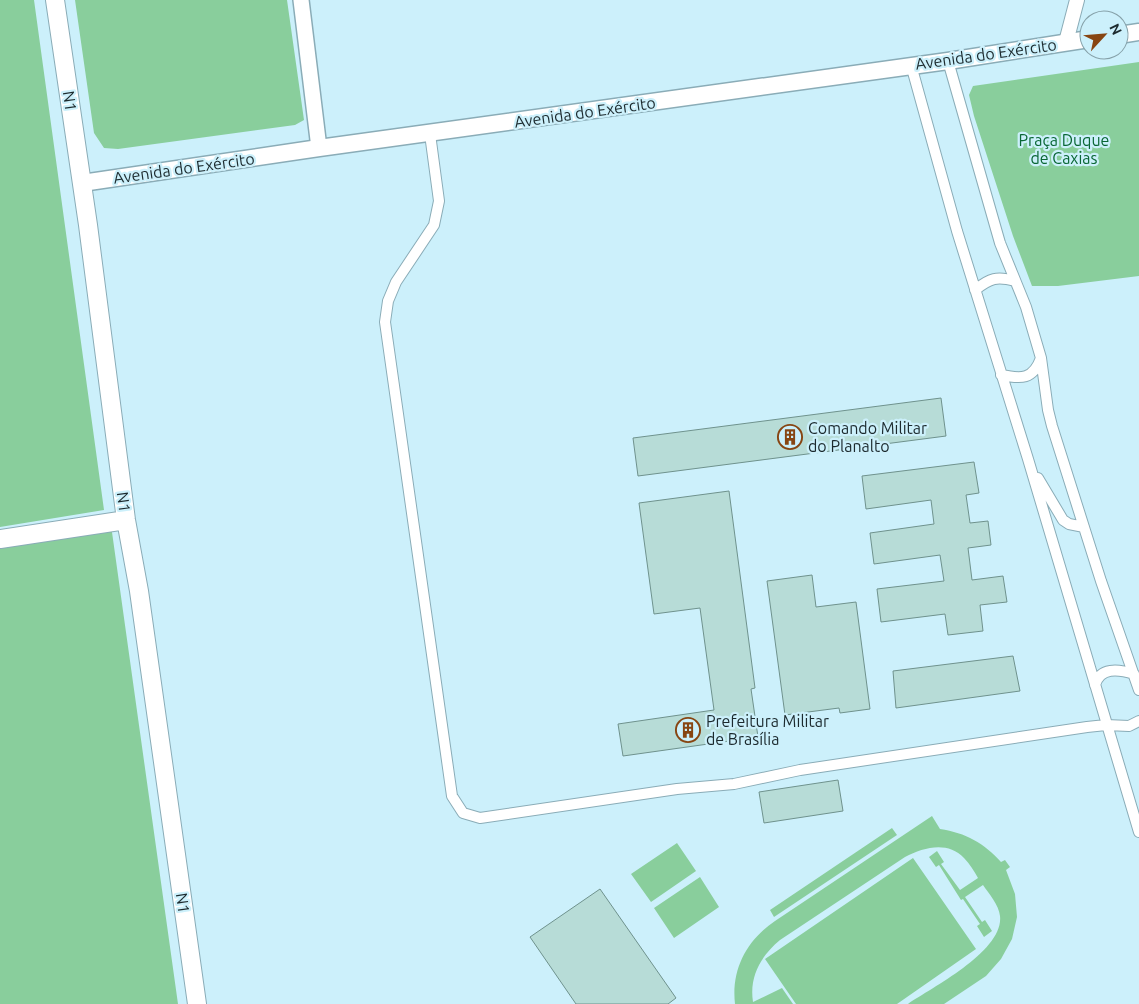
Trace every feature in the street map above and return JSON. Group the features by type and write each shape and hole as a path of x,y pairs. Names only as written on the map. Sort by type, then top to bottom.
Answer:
{"highway":[{"name":"N1","path":"55,0 103,335 126,520 139,591 197,1004"},
{"path":"0,539 126,520"}],"main road":[{"path":"301,0 319,148"},
{"name":"Avenida do Exército","path":"82,183 319,148 948,61 1079,40"}],"street":[{"path":"1066,42 1077,0"},
{"path":"948,61 1000,243 1026,307 1041,358 1048,410 1101,581 1139,690"},
{"path":"912,65 975,290 1028,459 1139,832"},
{"path":"430,134 439,201 436,217 434,225 396,282 388,301 385,322 452,796 463,813 480,818 677,789 734,784 800,770 1106,725 1129,726 1139,721"},
{"path":"975,290 986,281 1001,277 1015,281"},
{"path":"1001,375 1016,378 1023,377 1037,368 1041,358"},
{"path":"1028,459 1063,520 1069,524 1084,527"},
{"path":"1094,685 1100,675 1107,672 1124,671 1134,674"}],"green space":[{"path":"0,0 34,0 104,510 0,527"},
{"path":"75,0 287,0 304,120 295,125 118,149 104,148 94,133"},
{"name":"Praça Duque de Caxias","path":"1139,62 1139,276 1058,286 1032,286 1013,236 974,116 969,95 973,86"},
{"path":"111,525 178,1004 0,1004 0,543"},
{"path":"932,816 940,829 958,833 974,840 988,849 1001,862 1005,860 1010,867 1006,870 1015,894 1017,917 1012,939 1001,959 986,976 944,1004 908,1004 965,967 991,942 998,929 1000,916 998,908 983,885 965,897 982,922 985,920 992,931 984,937 977,926 980,924 963,899 961,900 939,865 936,867 929,857 937,851 944,862 941,864 960,890 978,878 964,858 958,853 951,849 936,847 928,848 905,857 773,946 762,960 755,975 752,993 753,1002 782,988 793,1004 735,1004 734,991 739,967 743,956 756,937 775,921"},
{"path":"892,828 897,835 774,917 770,910"},
{"path":"677,843 696,871 651,902 631,874"},
{"path":"913,858 976,949 897,1004 796,1004 765,959"},
{"path":"700,877 719,907 674,938 654,908"}],"building":[{"name":"Comando Militar do Planalto","path":"941,398 946,436 638,476 633,438"},
{"path":"974,462 979,493 966,495 970,523 988,521 991,545 968,548 972,580 1003,576 1007,602 980,605 983,631 948,635 945,614 881,622 877,589 944,581 940,555 874,564 870,533 934,524 931,500 866,509 862,476"},
{"path":"729,491 755,688 751,689 758,737 623,756 618,724 714,710 700,608 654,614 639,503"},
{"path":"812,575 816,607 856,602 870,709 840,713 839,708 785,715 767,581"},
{"path":"1013,656 1020,691 896,708 893,671"},
{"path":"838,780 843,811 764,823 759,792"},
{"path":"600,889 676,998 668,1004 576,1004 530,937"}],"place":[{"name":"Comando Militar do Planalto","path":"790,437"},
{"name":"Prefeitura Militar de Brasília","path":"688,730"}]}
